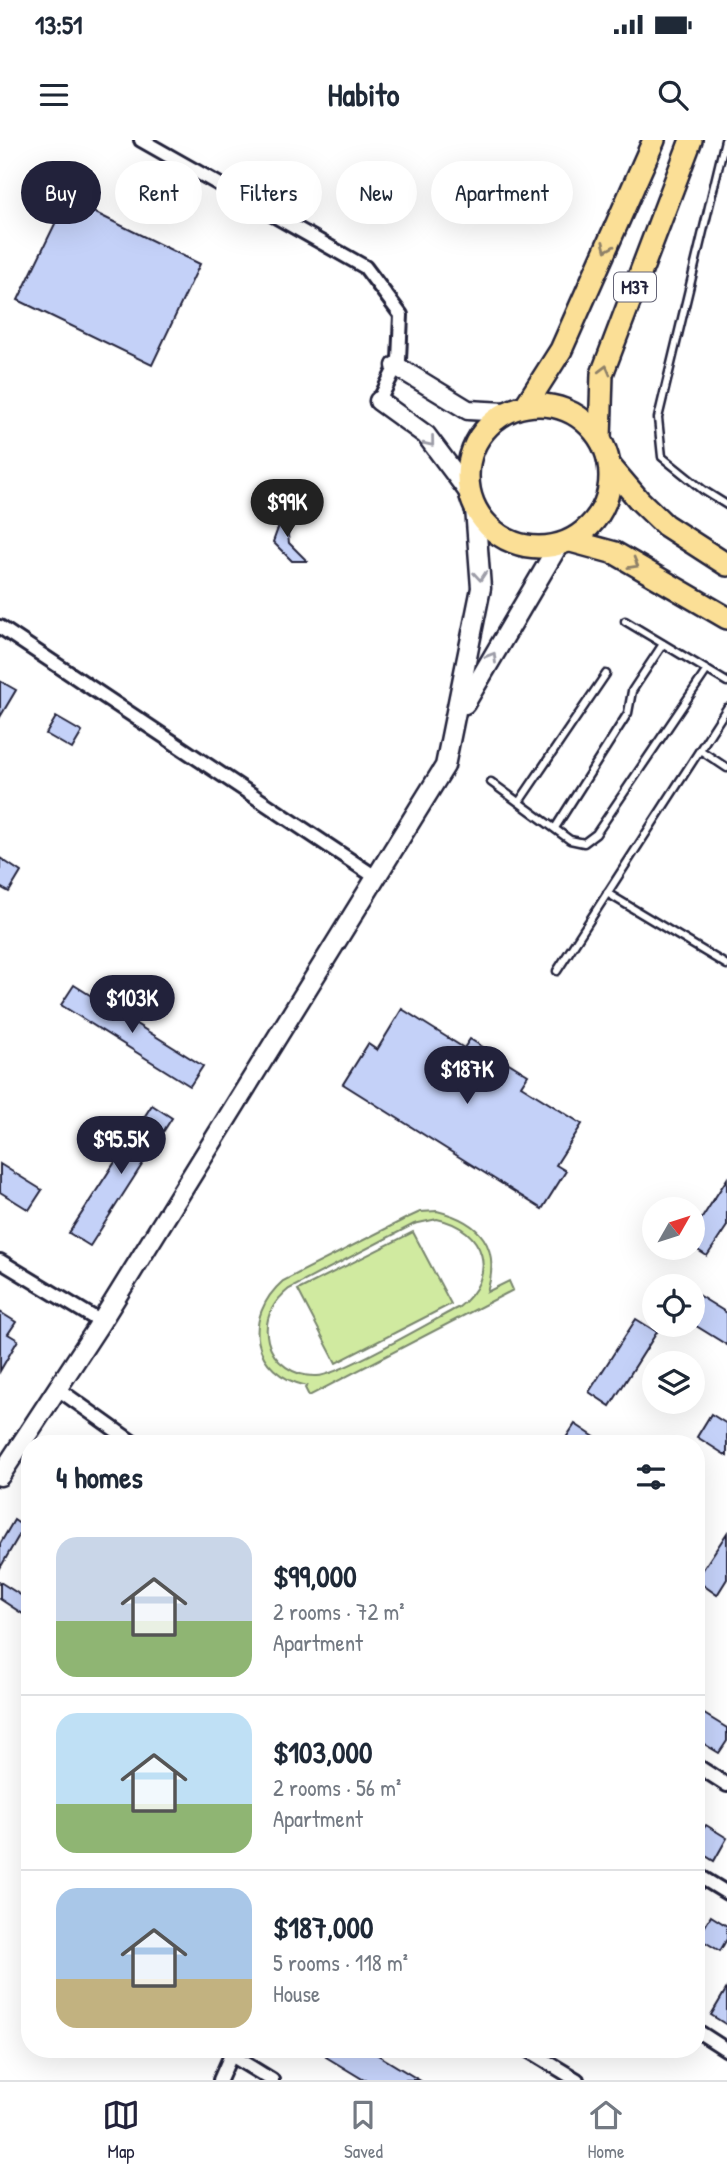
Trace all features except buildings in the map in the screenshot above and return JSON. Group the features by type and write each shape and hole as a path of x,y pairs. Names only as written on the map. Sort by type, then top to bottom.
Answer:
{"highway":[{"name":"M37","path":"526,405 562,350 654,140"},
{"name":"M37","path":"600,438 602,374 691,140"},
{"path":"564,543 589,528 603,510 610,489 610,466 600,438 586,422 568,410 547,405 526,405 506,412 488,425 475,443 468,464 473,501 495,533 525,547 564,543 615,553 727,618"},
{"path":"610,466 665,525 727,565"}],"street":[{"path":"27,1435 101,1322 445,766 481,588 473,501 426,435 379,401 399,359 401,315 365,267 141,140"},
{"path":"396,366 468,410 506,412"},
{"path":"457,716 564,543"},
{"path":"0,626 377,878"},
{"path":"0,1261 101,1322"},
{"path":"58,1389 122,1435"},
{"path":"0,1476 21,1444"},
{"path":"705,1771 727,1785"},
{"path":"705,1880 727,1893"},
{"path":"705,2036 727,2050"},
{"path":"220,2080 230,2058"},
{"path":"241,2058 272,2080"},
{"path":"541,2058 577,2080"}],"lane":[{"path":"725,140 658,418 662,457 703,490 727,505"},
{"path":"625,621 727,682"},
{"path":"555,828 628,713 632,691 663,644"},
{"path":"491,782 570,840 584,843 596,834 707,670"},
{"path":"519,802 606,674"},
{"path":"556,971 727,708"},
{"path":"700,750 727,768"},
{"path":"607,893 727,965"}],"green space":[{"path":"437,1211 465,1222 476,1230 489,1249 491,1276 487,1292 509,1281 513,1290 309,1396 305,1388 307,1386 288,1380 274,1370 264,1357 258,1327 270,1295 283,1281 420,1212","holes":["437,1219 454,1224 476,1243 483,1268 472,1295 459,1307 329,1373 317,1376 301,1374 286,1367 275,1356 268,1341 268,1318 274,1305 289,1289 414,1224"]},
{"path":"413,1232 451,1304 336,1363 298,1290"}]}
